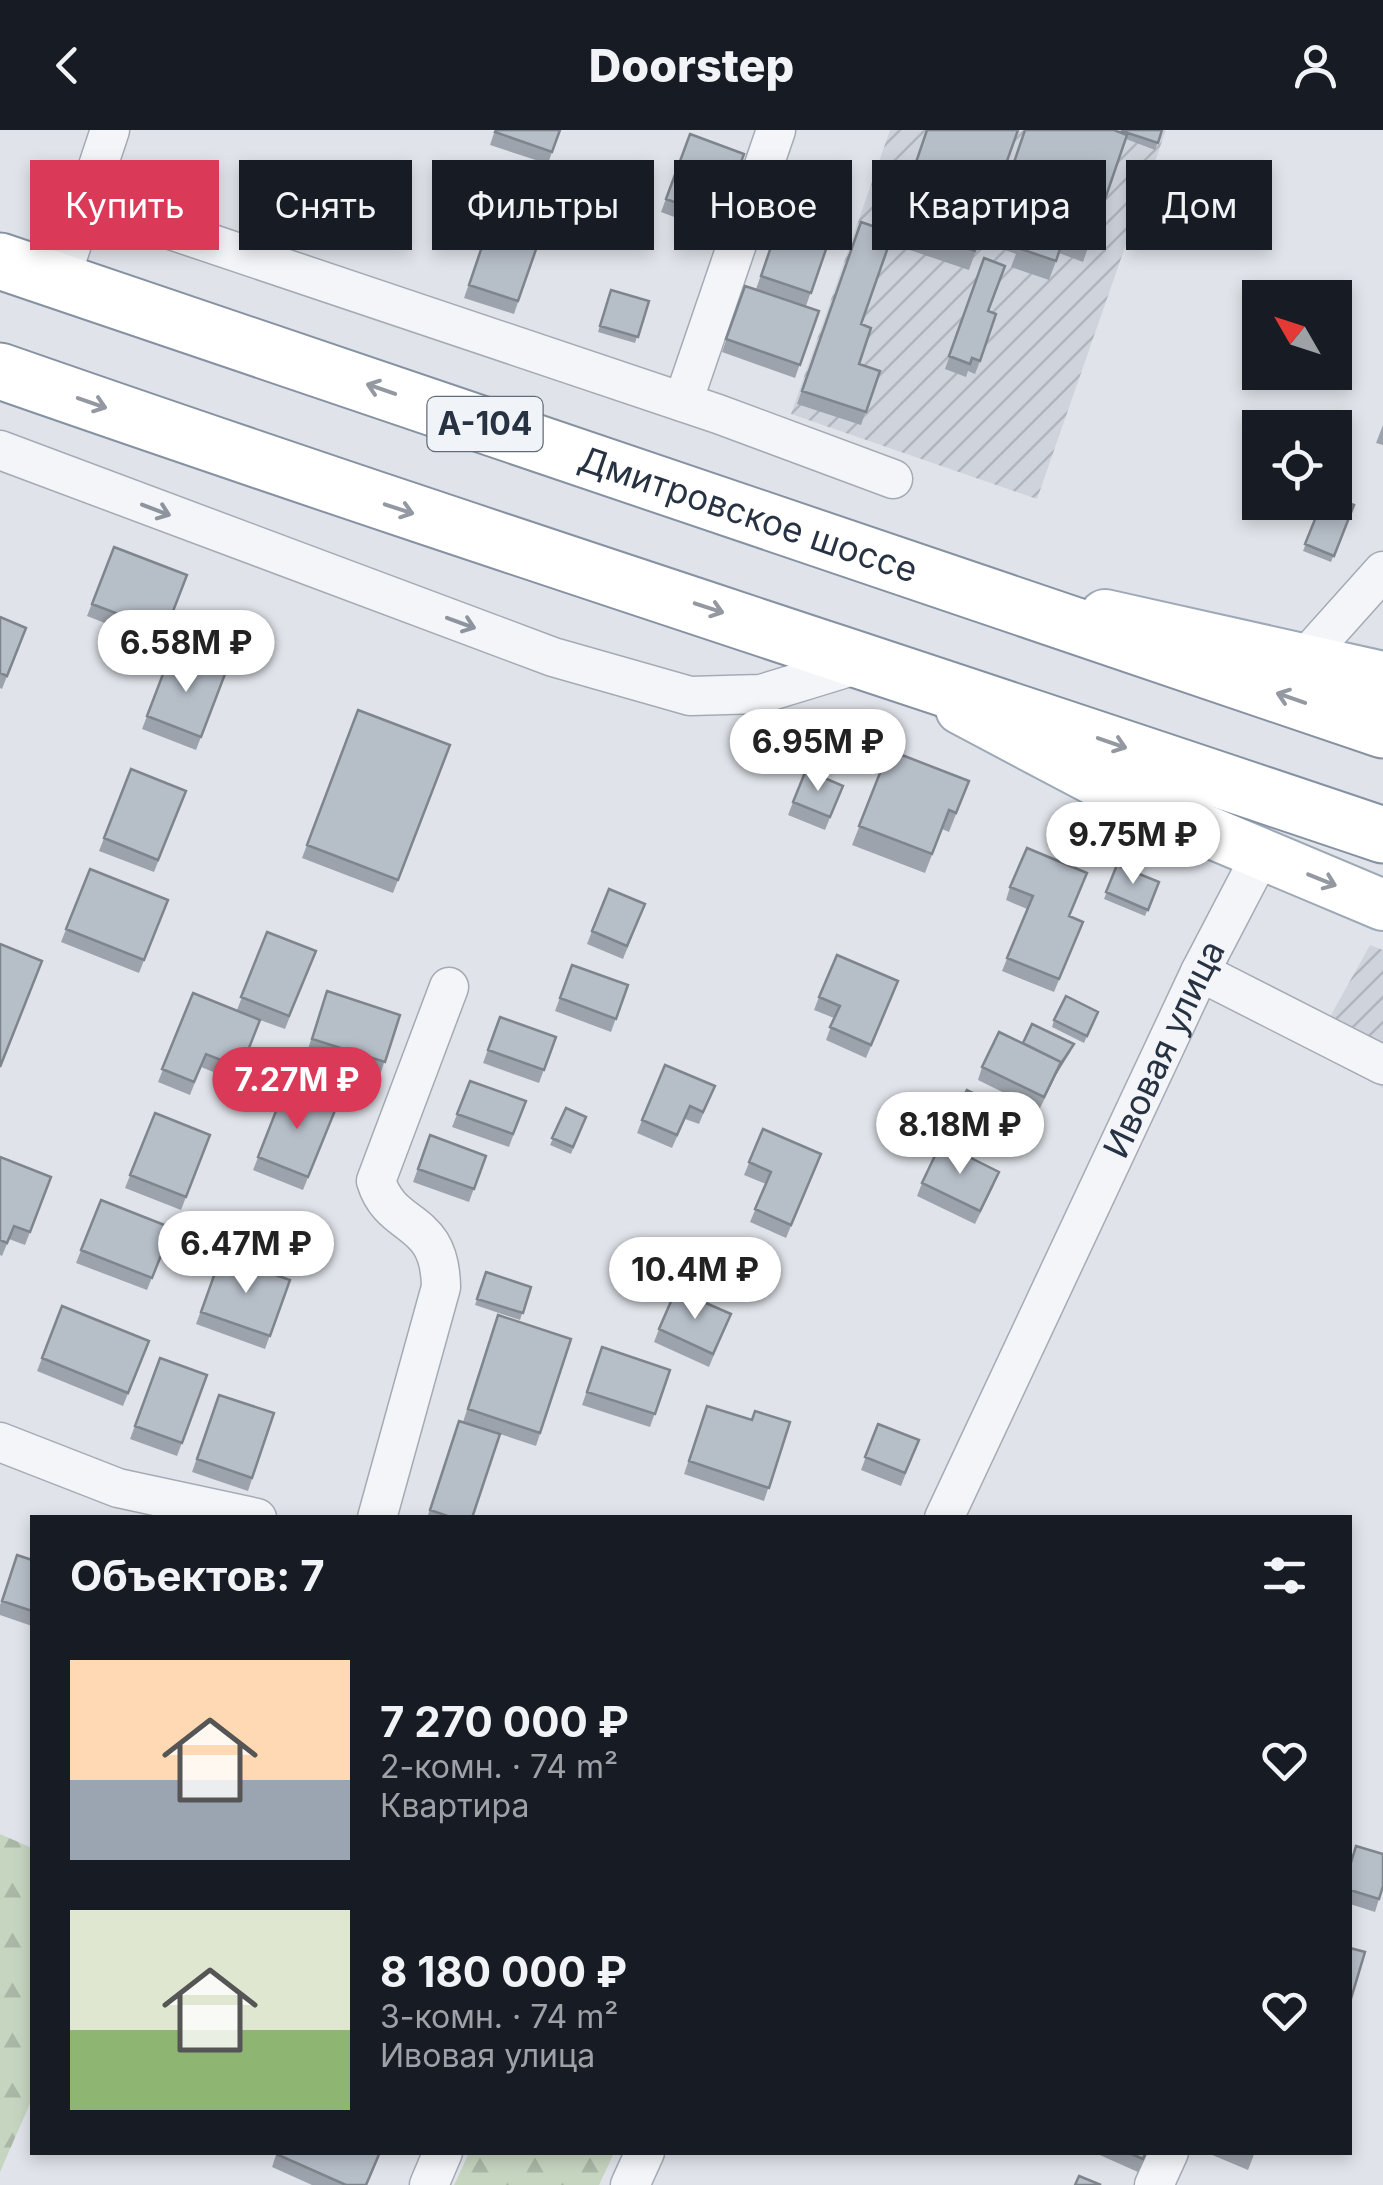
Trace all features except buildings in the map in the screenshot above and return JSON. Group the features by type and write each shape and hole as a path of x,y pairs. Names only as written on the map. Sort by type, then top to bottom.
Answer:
{"highway":[{"name":"Дмитровское шоссе","path":"0,262 1383,730"},
{"path":"0,371 378,503 879,664 1383,835"}],"main road":[{"path":"970,588 1306,657 1383,677"},
{"path":"879,664 1053,759 1260,857 1383,905"}],"street":[{"path":"100,160 110,130"},
{"path":"683,402 776,130"},
{"path":"219,246 683,402 894,478"},
{"path":"60,280 70,250"},
{"path":"0,450 553,657 690,696 761,694 879,664"},
{"path":"1306,657 1383,571"},
{"name":"Ивовая улица","path":"945,1515 1200,972 1260,857"},
{"path":"1200,972 1383,1066"},
{"path":"378,1515 441,1288 440,1258 432,1241 381,1197 376,1181 448,987"},
{"path":"0,1442 118,1488 243,1515"},
{"path":"429,2185 442,2155"},
{"path":"630,2185 644,2155"},
{"path":"1154,2185 1168,2155"}],"shaded area":[{"path":"890,130 1166,130 1156,160 1126,160 1126,244 1037,499 791,414 848,250 852,250 852,239 872,182 872,250 1106,250 1106,160 880,160"},
{"path":"1370,945 1383,950 1383,1088 1311,1051"}],"green space":[{"path":"0,1834 30,1847 30,2104 0,2172"},
{"path":"468,2155 613,2155 599,2185 454,2185"}]}
